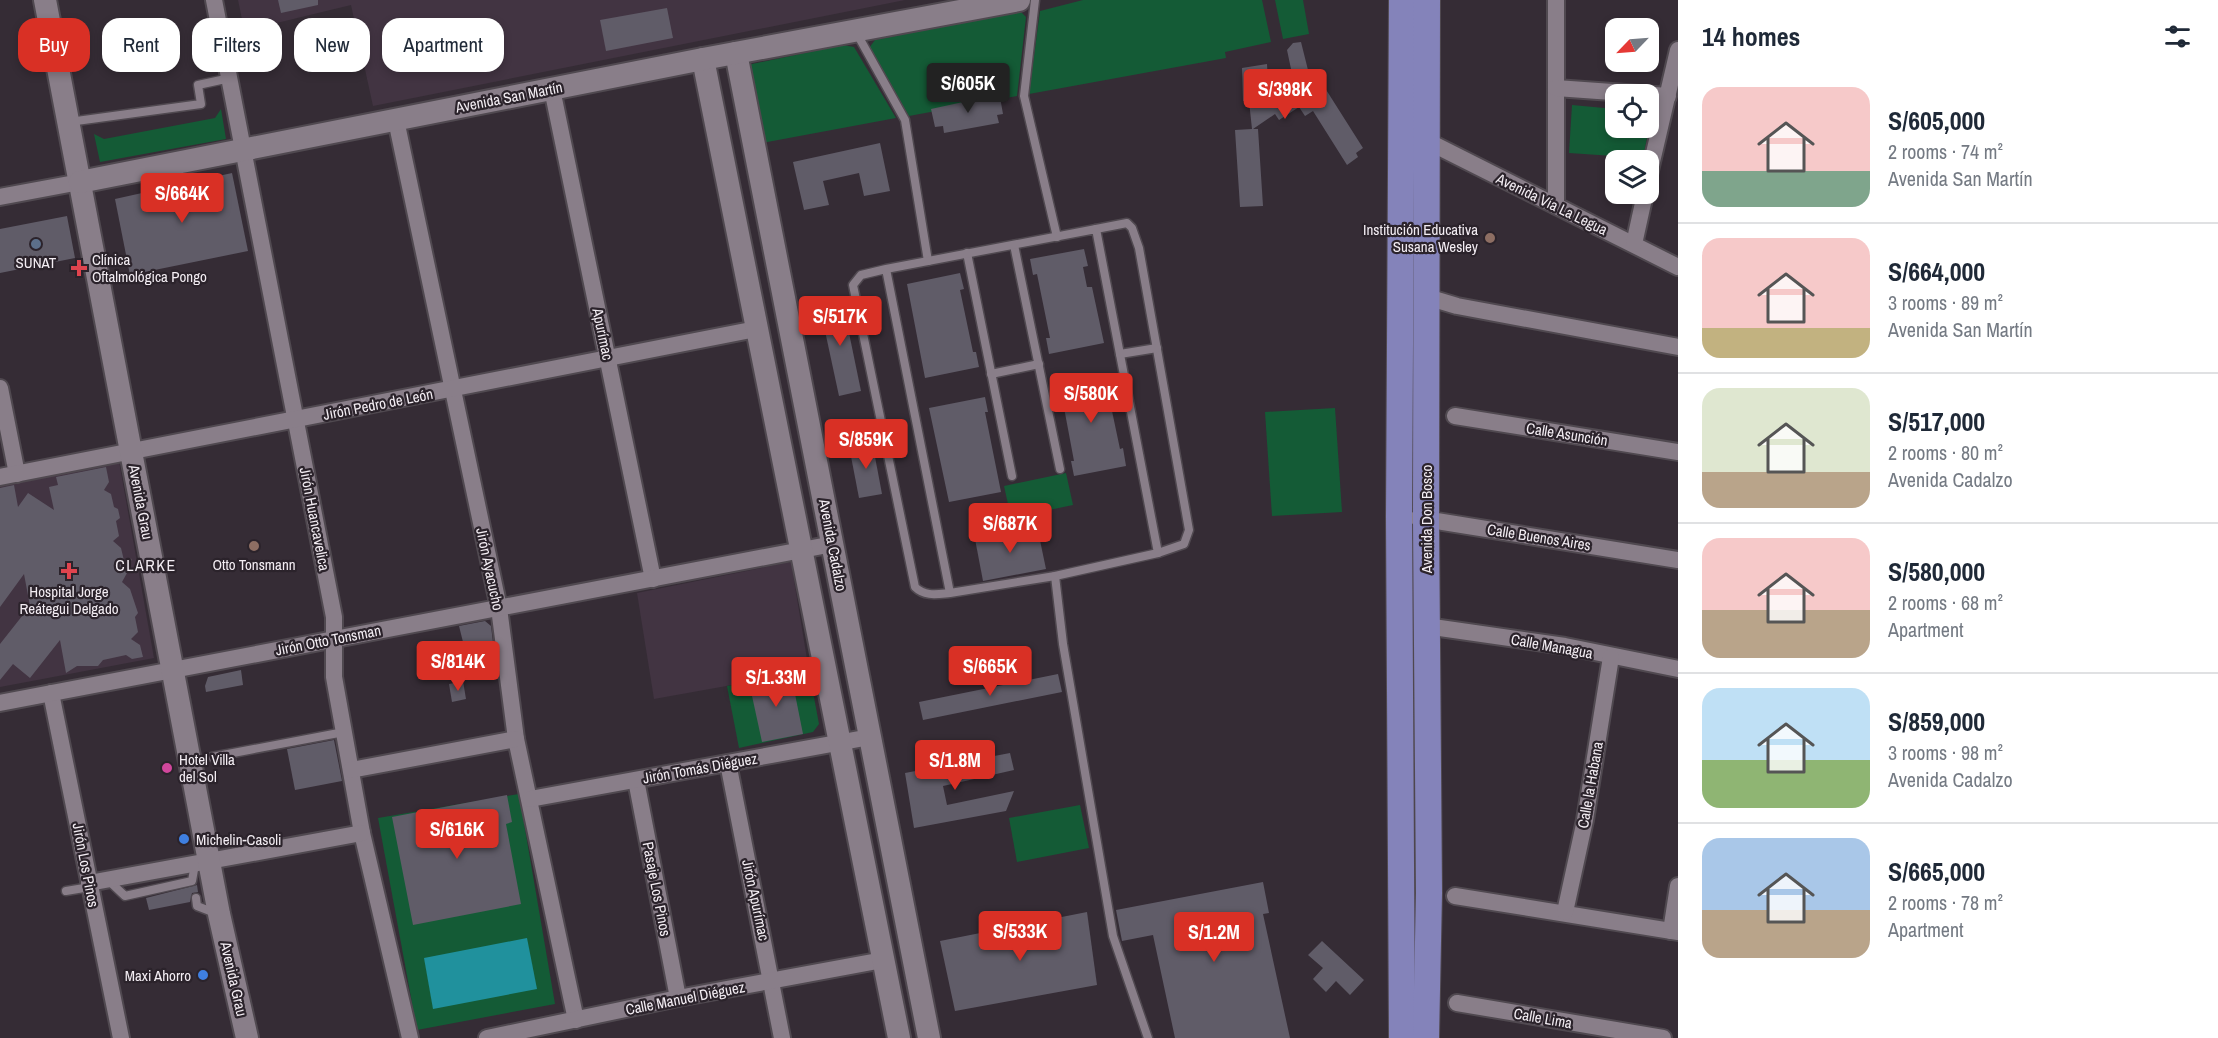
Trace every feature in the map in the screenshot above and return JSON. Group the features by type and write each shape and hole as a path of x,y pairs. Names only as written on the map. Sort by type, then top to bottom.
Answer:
{"main road":[{"name":"Avenida Grau","path":"45,0 173,670 200,872 219,914 247,1038"},
{"name":"Avenida San Martín","path":"80,182 703,59 856,32 927,8 1019,0"},
{"name":"Avenida Don Bosco","path":"1402,0 1399,517 1402,1038"},
{"name":"Avenida Don Bosco","path":"1426,0 1426,626 1430,893 1426,1038"},
{"name":"Avenida Cadalzo","path":"736,53 929,1038"},
{"path":"703,59 838,744 899,1038"}],"street":[{"name":"Jirón Huancavelica","path":"214,0 334,617 334,677 362,832 410,1038"},
{"path":"1556,0 1556,206"},
{"path":"1655,150 1678,50"},
{"path":"1556,88 1668,96"},
{"name":"Apurímac","path":"552,89 653,579"},
{"name":"Jirón Ayacucho","path":"396,120 451,390 499,608 516,739 576,1020"},
{"name":"Avenida Vía La Legua","path":"1427,141 1678,267"},
{"name":"Avenida San Martín","path":"0,197 80,182"},
{"path":"1634,244 1643,204"},
{"path":"1427,297 1457,306 1678,347"},
{"name":"Jirón Pedro de León","path":"0,477 296,421 756,329"},
{"path":"0,388 17,474"},
{"name":"Calle Asunción","path":"1455,416 1678,452"},
{"name":"Calle Buenos Aires","path":"1399,517 1426,519 1678,560"},
{"name":"Jirón Otto Tonsman","path":"0,703 833,544"},
{"name":"Calle Managua","path":"1426,626 1565,646 1678,669"},
{"name":"Calle la Habana","path":"1565,912 1585,820 1611,657"},
{"name":"Jirón Los Pinos","path":"51,693 121,1038"},
{"name":"Jirón Tomás Diéguez","path":"530,799 870,737"},
{"path":"351,770 516,739"},
{"name":"Jirón Apurímac","path":"728,763 782,1038"},
{"name":"Pasaje Los Pinos","path":"636,780 678,998"},
{"path":"90,885 107,879 200,872 362,832"},
{"path":"1455,896 1674,931 1678,886"},
{"name":"Calle Manuel Diéguez","path":"487,1038 560,1031 576,1020 678,998 884,960"},
{"name":"Calle Lima","path":"1457,1003 1663,1038"}],"lane":[{"path":"1035,0 1024,96 1058,237"},
{"path":"856,32 905,120 928,261"},
{"path":"69,122 201,104 198,84 230,78"},
{"path":"1127,223 1132,228 1138,248 1189,530 1184,544 1158,553 1054,576 950,593 924,594 915,587 853,285 861,275 886,269 1096,229 1127,223"},
{"path":"1096,229 1158,553"},
{"path":"1014,245 1060,469"},
{"path":"967,253 1012,476"},
{"path":"886,269 950,593"},
{"path":"1120,354 1156,348"},
{"path":"991,374 1039,364"},
{"path":"1054,576 1063,644 1113,936 1148,1038"},
{"path":"212,757 344,732"},
{"path":"66,891 90,885"},
{"path":"196,898 197,906 219,914"}],"path":[{"path":"124,561 134,559"}],"shaded area":[{"path":"238,0 905,0 373,106 366,72 370,72 370,18 354,18 351,5 282,22 282,18 242,18"},
{"name":"Hospital Jorge Reátegui Delgado","path":"119,461 154,658 0,687 0,483"},
{"path":"791,562 809,671 654,699 637,593"}],"green space":[{"path":"1083,0 1262,0 1271,42 1225,52 1226,58 1029,94 1040,11"},
{"path":"1275,0 1303,0 1309,34 1283,39"},
{"path":"1021,12 1026,17 1017,96 909,116 869,48 875,40"},
{"path":"843,45 854,47 896,118 762,143 747,65"},
{"path":"1572,105 1605,108 1605,138 1647,138 1645,150 1605,150 1605,155 1569,153"},
{"path":"221,109 226,139 100,162 94,134 104,139 215,118"},
{"path":"1335,408 1342,512 1272,516 1265,412"},
{"path":"1066,473 1073,505 1011,518 1004,486"},
{"path":"809,671 819,724 813,732 739,748 727,686"},
{"path":"519,794 555,1004 417,1030 378,818"},
{"path":"1080,805 1089,848 1017,862 1009,818"}],"water":[{"path":"527,938 537,989 433,1009 424,958"}],"building":[{"path":"278,0 318,0 318,5 281,13"},
{"path":"667,8 673,38 606,51 600,20"},
{"path":"1301,42 1311,82 1318,77 1363,148 1356,153 1358,157 1347,165 1313,111 1305,116 1299,107 1279,120 1275,114 1253,129 1258,129 1263,206 1240,207 1235,130 1252,129 1249,101 1243,101 1242,68 1267,64 1269,99 1294,83 1287,50 1293,43"},
{"path":"986,97 1000,97 1003,114 997,115 999,123 944,133 943,126 935,127 931,109"},
{"path":"880,143 890,191 864,196 859,173 823,181 829,205 804,210 793,162"},
{"path":"232,173 248,251 130,275 115,199"},
{"name":"SUNAT","path":"67,216 75,258 0,273 0,229"},
{"path":"1084,249 1088,266 1083,267 1087,287 1092,287 1104,343 1049,354 1046,338 1050,338 1037,274 1033,275 1030,259"},
{"path":"960,273 964,289 960,290 973,352 976,352 979,367 925,378 907,284"},
{"path":"842,299 861,391 839,396 819,303"},
{"path":"1109,373 1113,391 1108,392 1120,449 1123,448 1126,466 1074,476 1071,461 1074,461 1062,397 1058,398 1055,383"},
{"path":"985,397 988,412 985,412 1001,492 949,502 929,408"},
{"path":"872,441 882,494 859,498 849,446"},
{"name":"Hospital Jorge Reátegui Delgado","path":"106,467 109,482 104,490 111,494 120,518 116,521 119,536 113,541 121,548 127,573 122,582 130,589 138,613 135,617 138,632 131,639 140,645 143,657 132,659 126,655 103,660 98,666 77,666 66,673 60,640 30,678 13,664 0,680 0,644 30,606 24,574 0,607 0,488 14,485 18,507 28,493 54,510 49,487 58,485 56,477"},
{"path":"1037,526 1046,569 983,581 975,539"},
{"path":"485,621 491,626 494,651 470,655 468,641 463,642 459,626"},
{"path":"241,670 243,685 206,692 208,677"},
{"path":"791,674 803,734 762,742 749,682"},
{"path":"1058,674 1062,692 923,720 919,702"},
{"path":"463,681 466,699 452,702 449,684"},
{"path":"334,740 342,781 295,790 287,749"},
{"path":"1010,753 1014,770 943,786 947,805 1014,791 1006,811 914,828 905,773"},
{"path":"507,795 512,822 506,824 521,904 413,925 392,817"},
{"path":"1263,882 1269,913 1263,914 1290,1038 1175,1038 1153,935 1122,941 1116,910"},
{"path":"197,885 198,892 192,893 190,902 149,910 146,898"},
{"path":"1087,912 1097,985 955,1011 940,941"},
{"path":"1322,941 1364,980 1350,995 1336,981 1326,992 1313,979 1323,968 1308,955"}],"place":[{"name":"Institución Educativa Susana Wesley","path":"1490,238"},
{"name":"SUNAT","path":"36,244"},
{"name":"Clínica Oftalmológica Pongo","path":"79,268"},
{"name":"Otto Tonsmann","path":"254,546"},
{"name":"Hospital Jorge Reátegui Delgado","path":"69,571"},
{"name":"Hotel Villa del Sol","path":"167,768"},
{"name":"Michelin-Casoli","path":"184,839"},
{"name":"Maxi Ahorro","path":"203,975"}],"district":[{"name":"CLARKE","path":"146,565"}]}
